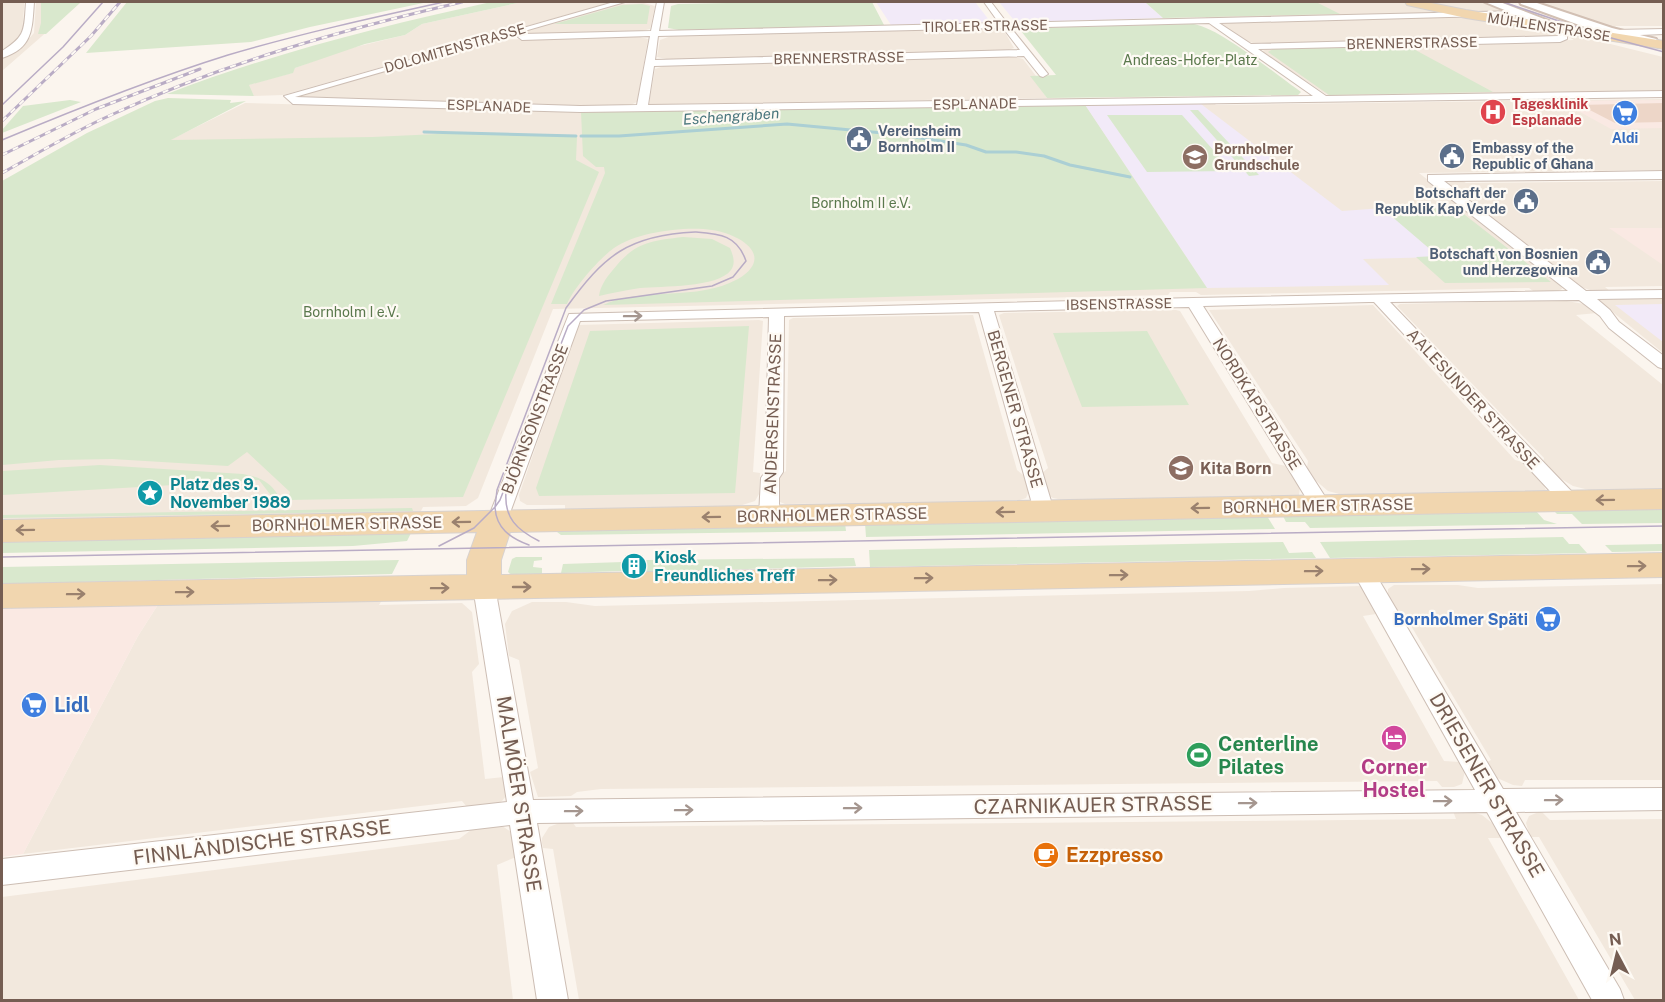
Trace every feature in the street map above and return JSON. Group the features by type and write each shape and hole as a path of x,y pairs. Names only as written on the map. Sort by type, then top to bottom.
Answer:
{"main road":[{"name":"MÜHLENSTRASSE","path":"1411,2 1564,34 1658,44"},
{"path":"1491,2 1523,7 1658,44"},
{"path":"1523,7 1564,34 1664,55"},
{"name":"BORNHOLMER STRASSE","path":"2,531 1664,499"},
{"path":"484,587 484,560 497,521"},
{"path":"2,596 1664,565"}],"street":[{"path":"2,55 18,45 28,34 30,2"},
{"name":"DOLOMITENSTRASSE","path":"289,96 621,2"},
{"path":"642,108 652,63 660,2"},
{"path":"987,2 1043,74"},
{"name":"TIROLER STRASSE","path":"504,34 519,37 1466,14 1523,7"},
{"path":"1210,20 1324,99"},
{"path":"1615,33 1664,31"},
{"name":"BRENNERSTRASSE","path":"1248,47 1564,34"},
{"name":"BRENNERSTRASSE","path":"652,63 1026,53"},
{"name":"ESPLANADE","path":"289,96 299,101 580,109 1664,94"},
{"path":"1664,175 1432,178 1605,313 1614,325 1664,364"},
{"name":"IBSENSTRASSE","path":"574,317 1378,298 1664,294"},
{"name":"AALESUNDER STRASSE","path":"1378,298 1569,500"},
{"name":"NORDKAPSTRASSE","path":"1193,302 1321,506"},
{"name":"BERGENER STRASSE","path":"985,307 1044,511"},
{"name":"ANDERSENSTRASSE","path":"770,516 771,478 774,472 777,312"},
{"name":"BJÖRNSONSTRASSE","path":"497,521 574,317"},
{"name":"DRIESENER STRASSE","path":"1363,570 1610,1000"},
{"name":"MALMÖER STRASSE","path":"484,587 553,1000"},
{"name":"CZARNIKAUER STRASSE","path":"522,812 1664,799"},
{"name":"FINNLÄNDISCHE STRASSE","path":"2,872 522,812"}],"shaded area":[{"path":"2,2 24,2 24,8 22,33 12,45 2,51"},
{"path":"36,2 81,2 2,71 2,58 25,43 34,33"},
{"path":"522,2 612,2 283,95 254,96 248,85 292,73 295,68 343,50 405,35 422,24"},
{"path":"876,2 975,2 989,20 981,23 891,25"},
{"path":"999,2 1184,2 1147,4 1163,18 1025,22 1013,19"},
{"path":"1183,2 1400,2 1434,10 1434,13 1208,19"},
{"path":"1421,2 1484,2 1512,12 1470,13"},
{"path":"1529,2 1663,2 1663,26 1614,26 1625,31 1614,31"},
{"path":"644,3 655,6 650,29 638,32 530,35 524,31 620,4"},
{"path":"1462,16 1553,31 1557,36 1263,45 1245,41 1221,25 1229,22"},
{"path":"997,27 1003,29 1014,48 1005,51 671,60 657,57 660,40 674,35"},
{"path":"1570,34 1663,57 1663,92 1329,96 1261,52 1268,48 1574,40 1567,36"},
{"path":"636,36 648,39 637,102 626,107 298,98 299,95 492,40"},
{"path":"1008,55 1023,59 1036,76 1031,76 1047,98 670,104 669,106 649,104 655,69 670,64"},
{"path":"1663,99 1663,170 1419,173 1561,284 1562,289 1556,292 1536,293 1529,288 1201,295 1196,292 1170,292 1168,295 553,309 478,498 466,506 423,507 420,513 2,519 2,254 170,140 245,103 577,112 1213,102 1216,105"},
{"path":"1663,100 1663,128 1611,129 1560,101"},
{"name":"Bornholmer Grundschule","path":"1201,104 1342,211 1384,208 1439,257 1363,259 1389,285 1207,288 1085,105"},
{"path":"1461,180 1466,183 1663,181 1663,286 1605,287 1611,292 1596,292 1578,286 1447,183"},
{"path":"1609,228 1663,228 1663,265"},
{"path":"1611,297 1614,299 1663,298 1663,353 1598,300"},
{"path":"1561,300 1584,304 1597,313 1576,315 1663,385 1663,489 1589,490 1573,486 1558,477 1543,463 1544,458 1397,306 1400,304"},
{"path":"1663,304 1663,342 1615,305"},
{"path":"1373,305 1515,460 1522,462 1540,479 1547,492 1343,495 1328,491 1314,479 1307,467 1308,461 1209,310"},
{"path":"1180,311 1272,463 1286,466 1300,487 1299,495 1257,501 1252,496 1063,500 1048,495 1040,475 1048,468 999,315 1004,313"},
{"path":"973,315 1017,470 1024,476 1029,491 1026,498 1017,501 785,504 780,502 777,478 786,471 789,320 793,318"},
{"path":"763,321 753,472 760,473 759,494 755,501 736,507 565,509 565,505 527,505 520,501 519,495 578,325"},
{"path":"1663,584 1663,780 1525,780 1522,786 1513,785 1495,777 1485,763 1491,760 1404,614 1399,613 1388,595 1388,589 1394,585 1458,585 1478,588"},
{"path":"1361,586 1376,614 1363,616 1444,761 1460,762 1465,771 1462,784 1442,787 1437,781 601,789 577,792 571,796 538,797 530,772 538,768 519,660 509,656 505,624 512,611 532,602 566,602 595,606 1249,591"},
{"path":"382,600 379,605 462,603 472,612 479,664 472,672 485,779 504,777 506,796 502,801 495,805 467,807 462,801 23,854 138,636 159,603"},
{"path":"159,603 138,636 23,854 2,857 2,607"},
{"path":"1453,811 1468,811 1482,815 1492,823 1501,838 1488,838 1579,1000 579,1000 553,849 543,848 542,843 542,838 549,827 570,819 576,827 1456,819"},
{"path":"1541,811 1550,820 1663,819 1663,1000 1635,1000 1539,837 1530,837 1526,823 1529,816"},
{"path":"502,826 514,834 516,857 497,865 513,1000 2,1000 2,897 459,839 471,830"}],"green space":[{"path":"41,2 81,2 46,34 38,34 41,23"},
{"path":"127,2 428,2 251,42 86,53"},
{"path":"491,2 522,2 422,24 405,35 365,44 295,68 293,73 249,85 254,96 167,94 287,53"},
{"path":"872,2 884,25 679,30 668,28 671,6 678,4"},
{"path":"1316,2 1340,14 1163,18 1146,3"},
{"path":"622,5 650,6 647,24 554,24"},
{"name":"Andreas-Hofer-Platz","path":"1194,24 1233,43 1301,92 1298,95 1047,98 1030,76 1056,75 1021,31 1032,28"},
{"path":"1408,46 1493,92 1329,95 1268,52 1273,49"},
{"name":"Bornholm I e.V.","path":"168,98 231,100 230,103 246,101 171,140 372,137 459,133 577,137 576,160 599,172 463,497 288,500 290,492 247,452 228,466 112,459 59,460 2,465 2,181 87,133 155,101"},
{"path":"70,100 81,102 2,133 2,130 23,106"},
{"name":"Bornholm II e.V.","path":"1085,105 1207,288 603,305 636,296 688,292 722,286 738,279 749,270 754,262 754,254 743,241 723,232 689,229 648,234 624,242 608,253 581,281 567,304 551,304 605,173 604,167 596,167 583,156 581,112"},
{"path":"1190,110 1198,110 1259,175 1249,176"},
{"path":"1107,115 1182,115 1232,171 1147,172"},
{"path":"1456,208 1551,282 1445,283 1416,257 1438,256 1383,209"},
{"path":"683,237 712,239 730,248 733,267 724,276 702,283 640,288 599,296 610,274 627,254 651,242"},
{"path":"749,326 735,493 539,496 536,488 590,331"},
{"path":"1147,331 1189,405 1082,407 1053,333"},
{"path":"100,465 243,474 263,480 278,495 273,498 259,480 2,495 2,471"},
{"path":"412,508 413,511 2,518 2,515"},
{"path":"1663,508 1663,523 1582,524 1572,514 1557,514 1553,510"},
{"path":"1536,511 1544,520 1557,524 1310,528 1305,522 1286,522 1283,516"},
{"path":"1267,516 1275,529 866,537 865,523"},
{"path":"845,523 846,531 561,535 557,532 559,529"},
{"path":"412,531 407,541 353,546 2,553 2,539"},
{"path":"1563,537 1569,544 1579,544 1587,553 1330,558 1320,542"},
{"path":"1283,542 1289,553 1312,552 1316,558 870,567 869,550"},
{"path":"1663,544 1663,551 1612,552 1605,545"},
{"path":"542,557 542,560 534,561 533,567 542,568 542,574 512,575 508,572 512,559"},
{"path":"854,558 856,566 644,572 646,560"},
{"path":"399,560 392,574 2,584 2,567"},
{"path":"623,562 622,571 561,573 563,564"}],"building":[{"name":"Aldi","path":"1664,103 1664,122 1615,123 1580,105"}],"waterway":[{"name":"Eschengraben","path":"581,136 619,136 787,124 883,133"},
{"name":"Eschengraben","path":"424,132 576,136"},
{"name":"Eschengraben","path":"889,133 966,145 986,152 1016,152 1044,156 1070,165 1130,177"}],"tram line":[{"path":"2,105 63,47 103,2"},
{"path":"2,140 114,95 228,55 308,33 444,2"},
{"path":"1503,2 1600,35 1664,52"},
{"path":"695,232 720,235 738,246 746,261 733,277 712,286 606,301 584,310 568,326 500,500 495,507 497,490 566,308 593,274 606,261 635,243 672,234 695,232"},
{"path":"506,492 507,509 518,528 539,541"},
{"path":"439,546 474,528 495,507"},
{"path":"495,507 498,521 505,531 529,545"},
{"path":"2,557 1664,526"}],"railway":[{"path":"2,121 91,36 120,2"},
{"path":"2,173 97,122 196,79 328,36 462,2"},
{"path":"2,155 96,109 200,69"}],"place":[{"name":"Tagesklinik Esplanade","path":"1493,112"},
{"name":"Aldi","path":"1625,113"},
{"name":"Vereinsheim Bornholm II","path":"859,139"},
{"name":"Embassy of the Republic of Ghana","path":"1452,156"},
{"name":"Bornholmer Grundschule","path":"1195,157"},
{"name":"Botschaft der Republik Kap Verde","path":"1526,201"},
{"name":"Botschaft von Bosnien und Herzegowina","path":"1598,262"},
{"name":"Kita Born","path":"1181,468"},
{"name":"Platz des 9. November 1989","path":"150,493"},
{"name":"Kiosk Freundliches Treff","path":"634,566"},
{"name":"Bornholmer Späti","path":"1548,619"},
{"name":"Lidl","path":"34,705"},
{"name":"Corner Hostel","path":"1394,738"},
{"name":"Centerline Pilates","path":"1199,755"},
{"name":"Ezzpresso","path":"1046,855"}]}
